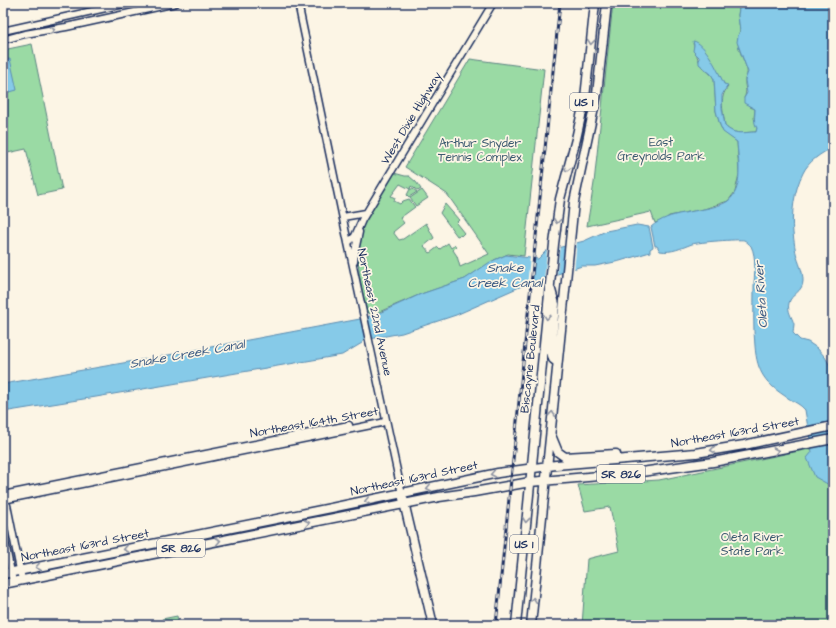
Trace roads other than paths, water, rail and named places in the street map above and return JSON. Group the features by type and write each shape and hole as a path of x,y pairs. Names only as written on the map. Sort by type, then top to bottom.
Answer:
{"main road":[{"name":"Biscayne Boulevard","path":"517,623 554,244 560,199 579,128 585,98 595,3"},
{"name":"US 1","path":"531,625 570,240 577,186 597,94 607,3"},
{"path":"550,282 555,304 551,352 553,358 557,362"},
{"name":"Northeast 163rd Street","path":"7,573 402,494 498,473 547,466 696,452 744,445 833,426"},
{"path":"550,433 558,452 567,458 654,452 662,456"},
{"name":"Northeast 163rd Street","path":"3,584 405,503 530,482 634,473 746,456 833,439"},
{"path":"744,445 746,456"},
{"name":"Northeast 22nd Avenue","path":"402,494 433,625"},
{"path":"277,529 281,523 290,516"},
{"path":"259,533 270,526 274,520"},
{"path":"131,558 142,551 145,546"},
{"path":"55,574 58,567 70,560"}],"street":[{"path":"3,30 128,3"},
{"path":"3,40 25,34 73,26 176,3"},
{"name":"Northeast 22nd Avenue","path":"298,3 355,278 370,340 402,494"},
{"name":"West Dixie Highway","path":"348,243 355,236 366,213 493,3"},
{"path":"343,217 366,213"},
{"path":"355,278 354,258 362,220"},
{"name":"Northeast 164th Street","path":"3,495 38,490 386,421"},
{"name":"Northeast 164th Street","path":"3,501 38,490"},
{"path":"3,501 7,505 22,580"},
{"path":"3,533 7,573 13,582"}],"water":[{"name":"Oleta River","path":"740,3 833,3 833,148 824,152 808,165 797,187 792,226 803,281 801,288 790,300 789,311 794,324 793,333 800,340 808,342 817,348 825,357 833,371 833,487 815,477 807,458 812,452 805,410 768,383 758,364 754,332 755,261 751,246 744,240 727,240 696,243 672,251 660,251 657,246 655,246 651,227 671,216 713,207 724,203 733,196 736,189 739,173 737,142 723,132 716,111 714,79 711,74 699,64 699,57 693,51 693,41 698,43 707,52 724,84 728,85 722,95 722,108 725,126 736,132 756,132 755,109 744,103 744,98 747,93 745,80 748,72 737,42 740,31 738,15"},
{"path":"10,59 17,90 6,93 3,83 3,60"},
{"name":"Snake Creek Canal","path":"637,225 649,227 653,247 650,249 650,252 620,261 595,266 582,266 524,285 456,315 402,333 364,340 362,343 342,355 3,412 3,384 360,319 377,314 421,294 465,279 490,262 506,255 538,259 546,251 584,241 606,231"}],"railway":[{"path":"496,625 560,3"}],"park label":[{"name":"East Greynolds Park","path":"661,149"},
{"name":"Arthur Snyder Tennis Complex","path":"480,150"},
{"name":"Oleta River State Park","path":"752,544"}]}
